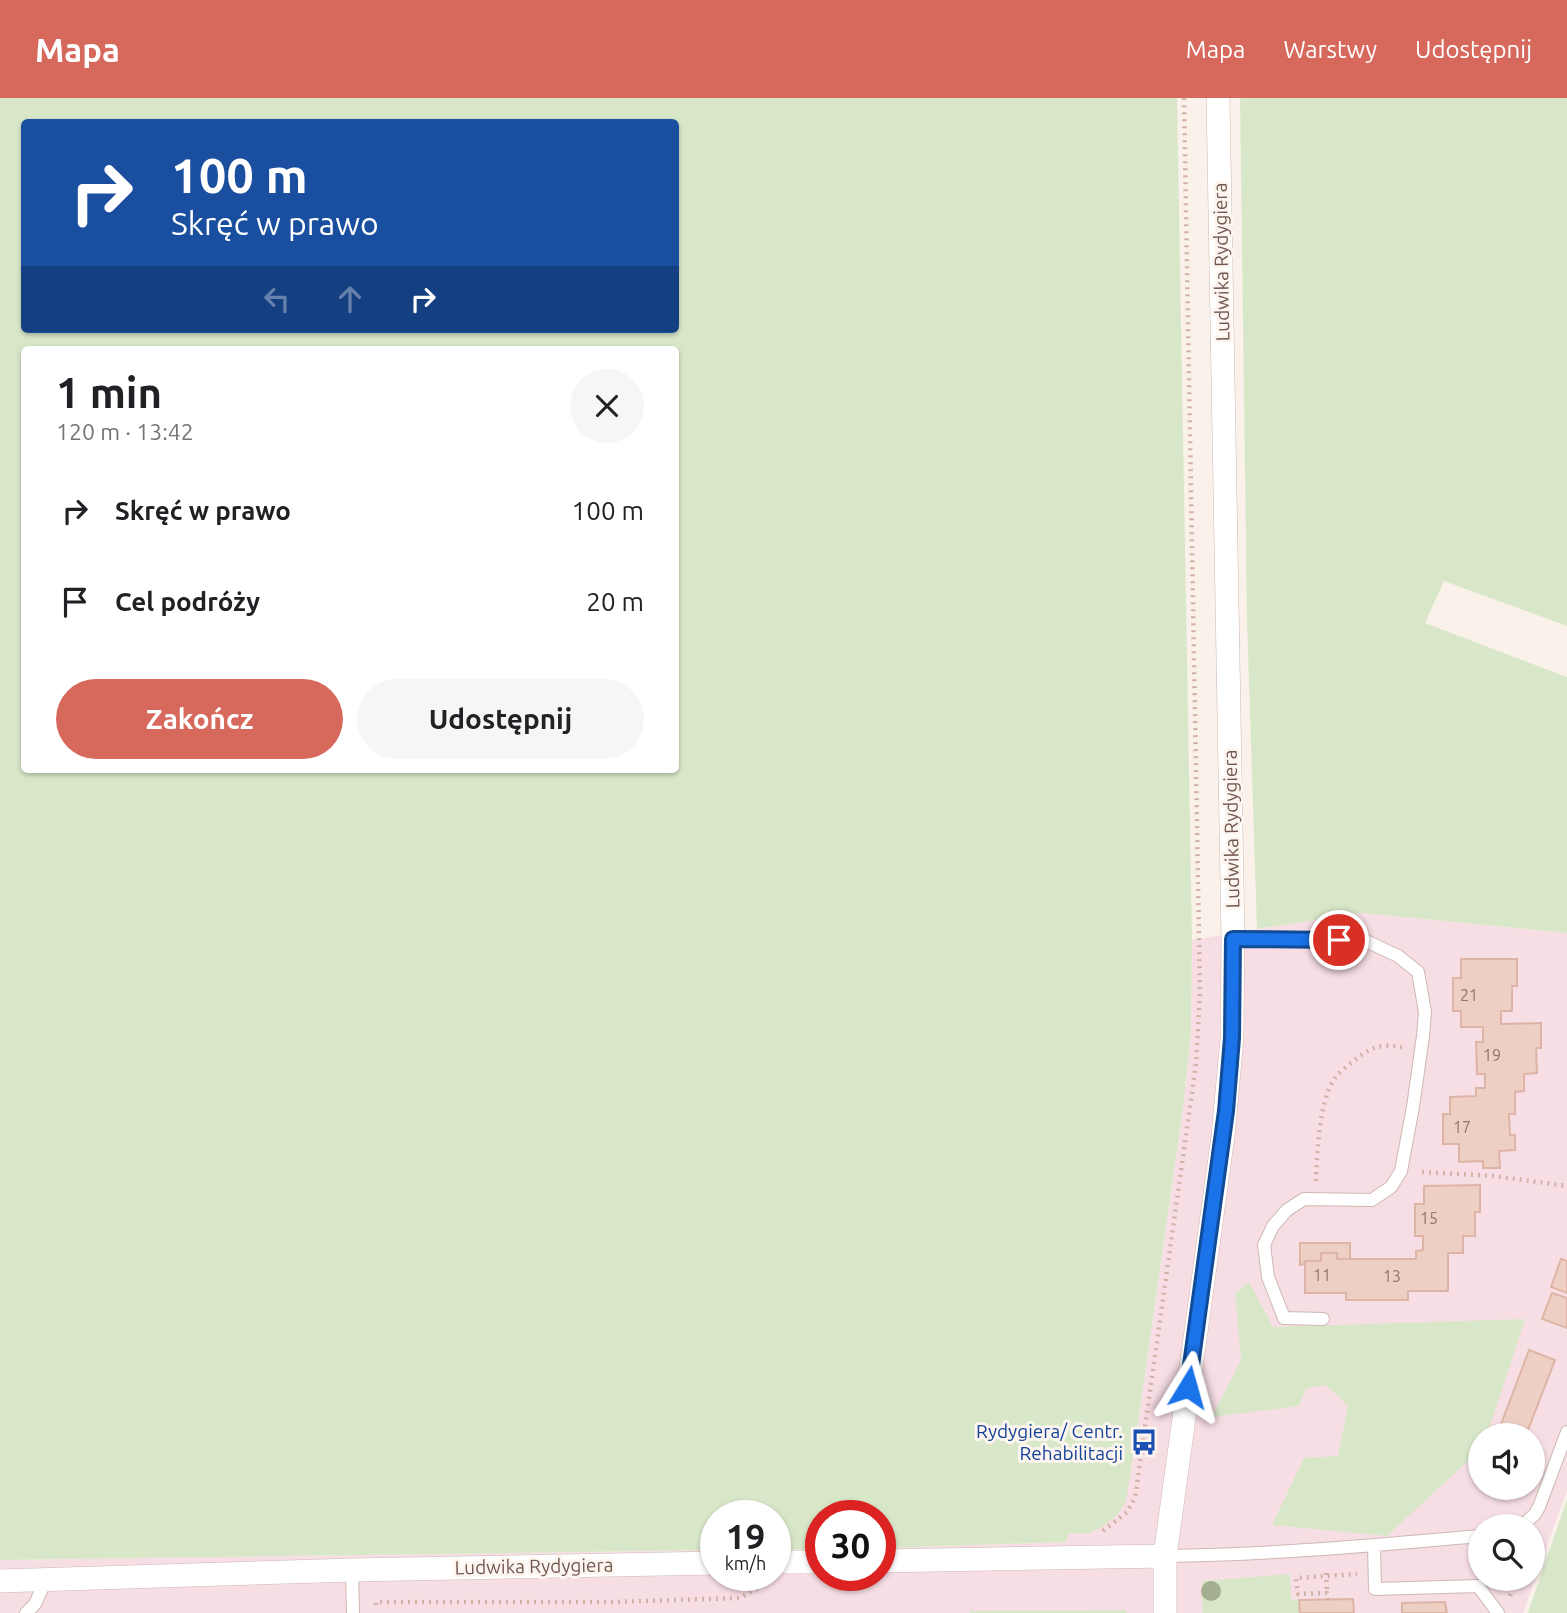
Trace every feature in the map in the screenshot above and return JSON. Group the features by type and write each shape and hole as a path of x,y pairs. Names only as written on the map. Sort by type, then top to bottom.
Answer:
{"street":[{"name":"Ludwika Rydygiera","path":"1164,1613 1165,1556 1225,1124 1232,1038 1233,939 1218,98"},
{"path":"896,1561 1165,1556"},
{"name":"Ludwika Rydygiera","path":"0,1581 352,1570 700,1563"}],"lane":[{"path":"1233,939 1366,941 1398,956 1419,972 1425,1012 1413,1107 1401,1171 1391,1187 1372,1200 1304,1199 1287,1210 1273,1226 1264,1245 1268,1277 1284,1318 1323,1319"},
{"path":"1535,1514 1567,1432"},
{"path":"1165,1556 1218,1556 1468,1537"},
{"path":"1374,1545 1375,1589 1478,1586 1498,1613"},
{"path":"352,1570 353,1613"},
{"path":"26,1613 35,1604 46,1580"}],"path":[{"path":"1082,1558 1083,1538 1097,1535 1110,1527 1127,1512 1135,1498 1196,1064 1200,994 1184,98"},
{"path":"1315,1199 1320,1131 1326,1100 1334,1079 1369,1049 1385,1045 1421,1048"},
{"path":"1401,1171 1494,1176 1567,1185"},
{"path":"1328,1600 1327,1593 1298,1594 1296,1578 1375,1575"},
{"path":"376,1613 376,1602 610,1602 740,1598 751,1591"}],"shaded area":[{"path":"1362,913 1567,933 1567,1491 1545,1552 1545,1514 1468,1514 1468,1591 1531,1591 1523,1613 0,1613 0,1560 700,1550 700,1591 791,1591 791,1550 805,1549 805,1591 896,1591 896,1547 1067,1542 1067,1534 1089,1533 1132,1464 1184,1100 1191,1031 1192,940"}],"green space":[{"path":"0,98 1177,98 1192,940 1191,1031 1184,1100 1126,1501 1117,1515 1102,1527 1089,1533 1067,1534 1067,1542 896,1547 896,1500 805,1500 805,1549 791,1550 791,1500 700,1500 700,1550 0,1560"},
{"path":"1240,98 1567,98 1567,626 1444,581 1425,623 1567,677 1567,933 1362,913 1257,929 1247,620"},
{"path":"1249,1282 1273,1327 1525,1319 1491,1423 1468,1423 1468,1461 1387,1536 1272,1525 1304,1458 1338,1456 1348,1406 1326,1385 1306,1389 1299,1406 1212,1417 1241,1360 1235,1293"},
{"path":"1567,1499 1567,1613 1528,1613 1536,1591 1545,1591 1545,1563"},
{"path":"1290,1574 1291,1599 1299,1600 1300,1613 1202,1613 1202,1581"},
{"path":"1126,1610 1126,1613 970,1613 970,1611"}],"building":[{"path":"1461,959 1517,959 1517,986 1512,986 1512,1011 1501,1011 1501,1024 1541,1023 1541,1048 1536,1048 1537,1073 1524,1074 1524,1091 1515,1092 1515,1114 1509,1114 1510,1135 1515,1135 1515,1150 1499,1151 1500,1168 1483,1168 1483,1161 1459,1162 1459,1144 1443,1144 1443,1114 1450,1114 1450,1097 1476,1096 1476,1088 1485,1088 1485,1074 1477,1074 1476,1042 1483,1042 1483,1027 1461,1027 1461,1011 1453,1011 1453,978 1461,978"},
{"path":"1480,1185 1480,1212 1475,1212 1475,1236 1463,1236 1463,1253 1448,1253 1448,1291 1408,1291 1408,1300 1346,1300 1346,1293 1305,1293 1305,1261 1321,1261 1321,1253 1337,1253 1337,1259 1416,1259 1416,1251 1423,1250 1423,1236 1415,1236 1415,1204 1424,1204 1424,1186"},
{"path":"1300,1243 1350,1243 1350,1259 1337,1259 1337,1253 1321,1253 1321,1261 1305,1261 1305,1264 1300,1265"},
{"path":"1561,1259 1567,1261 1567,1293 1551,1287"},
{"path":"1552,1293 1567,1298 1567,1328 1542,1319"},
{"path":"1529,1350 1555,1360 1531,1423 1502,1423"},
{"path":"1353,1599 1354,1613 1300,1613 1299,1600"},
{"path":"1445,1602 1447,1613 1402,1613 1402,1603"}],"place":[{"name":"Rydygiera/ Centr. Rehabilitacji","path":"1144,1442"}],"route":[{"path":"1188,1387 1226,1111 1232,1038 1233,939 1339,940"}]}
